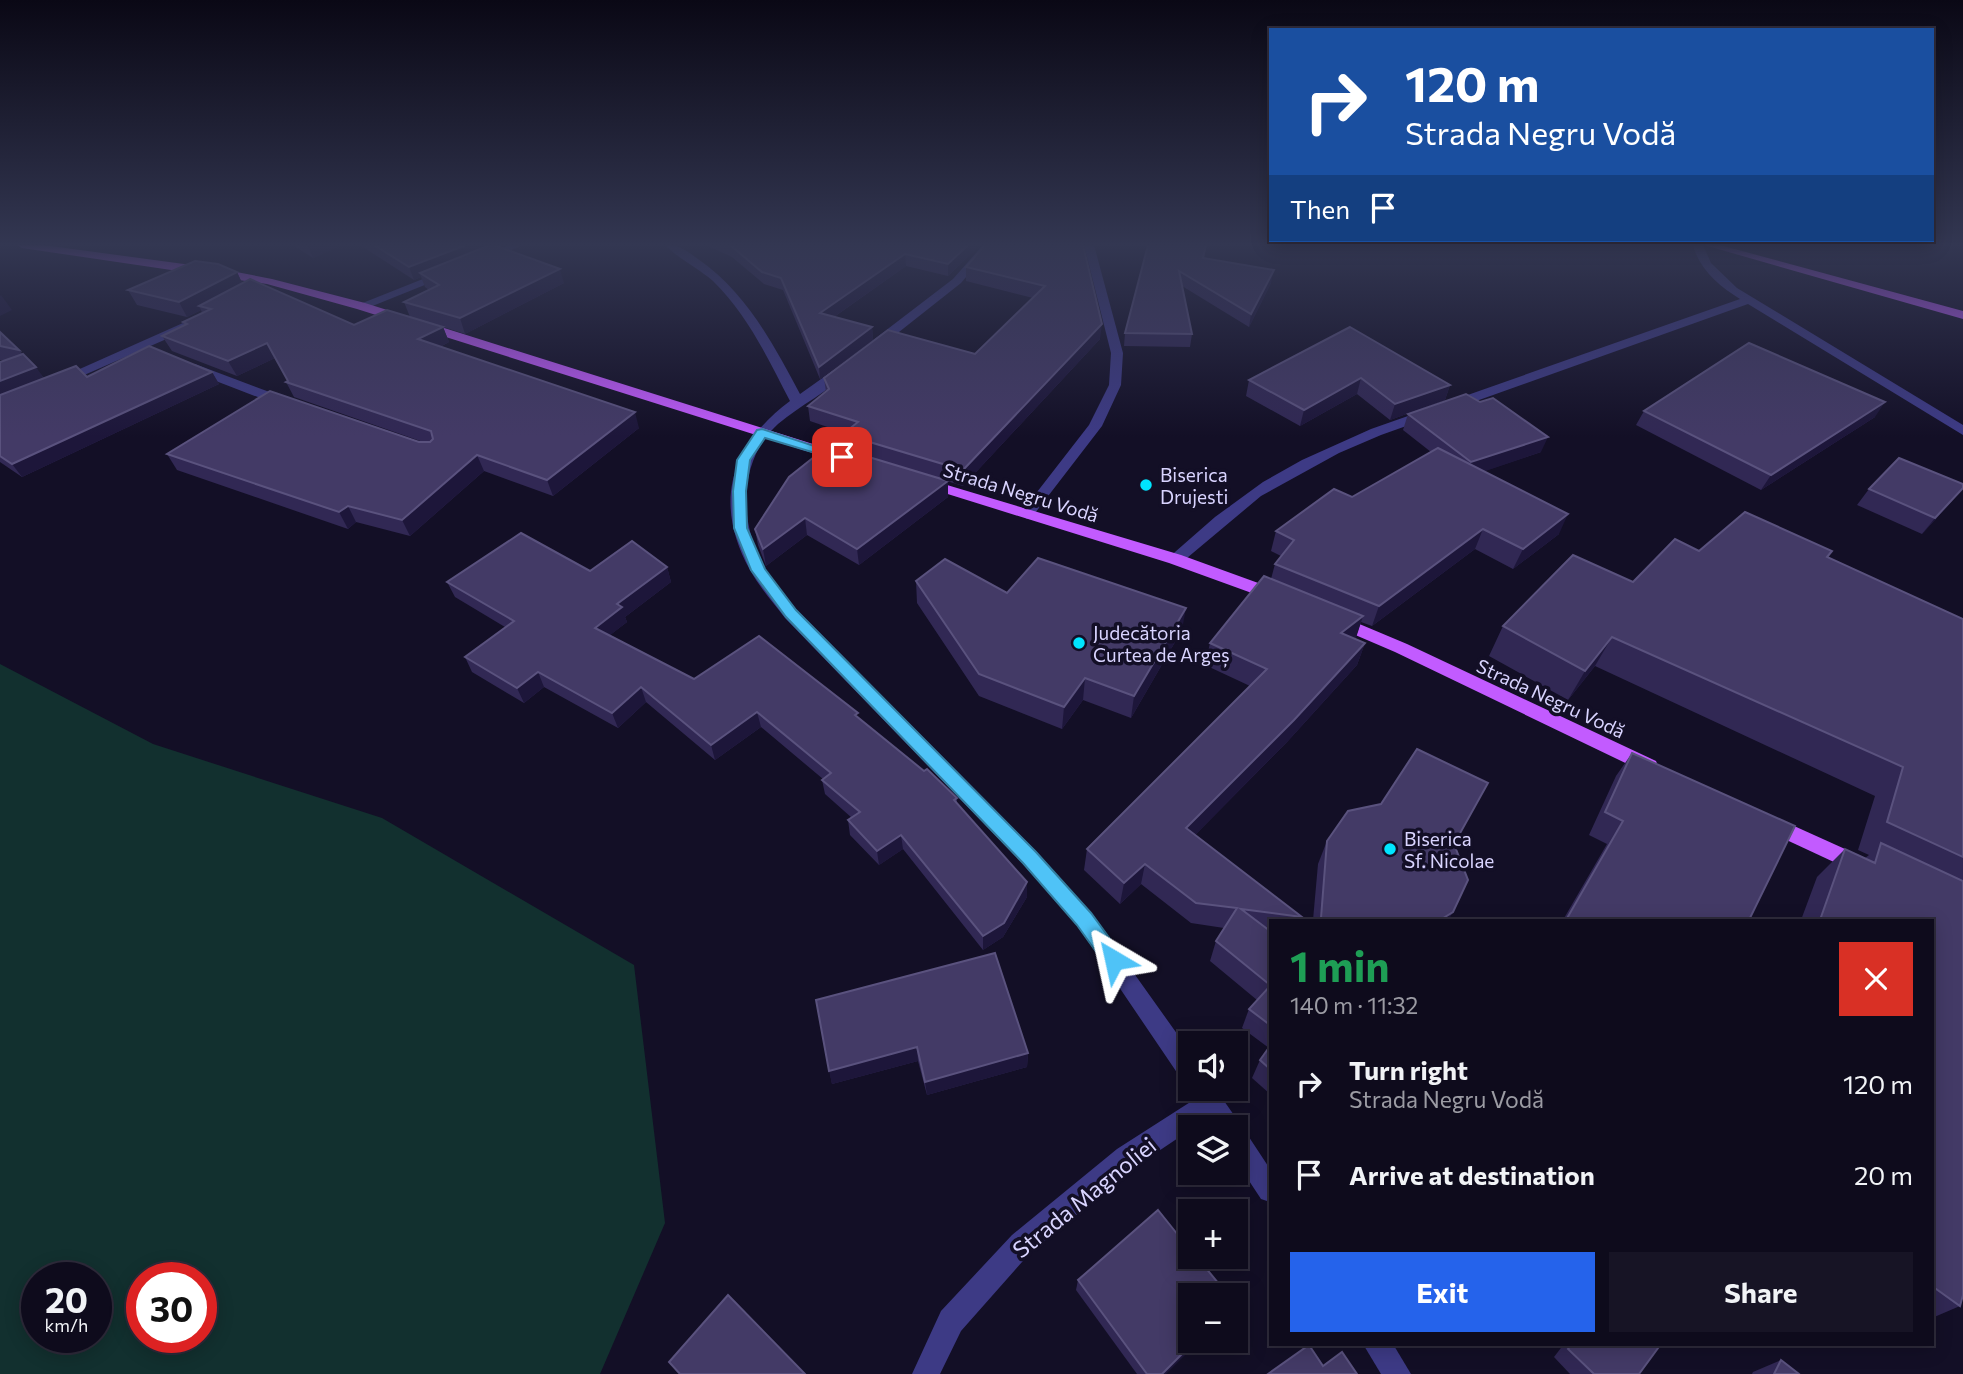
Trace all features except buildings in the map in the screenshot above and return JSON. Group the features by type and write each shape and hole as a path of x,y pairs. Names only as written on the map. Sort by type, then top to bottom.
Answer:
{"main road":[{"path":"371,309 855,461"},
{"path":"1942,309 1963,315"},
{"name":"Strada Negru Vodă","path":"908,477 1175,559 1292,602"},
{"name":"Strada Negru Vodă","path":"1328,617 1401,648 1662,772"},
{"path":"1760,818 1868,869"}],"street":[{"path":"744,309 771,349 798,404"},
{"path":"921,309 762,433 743,460 739,491 740,528 758,570 791,614 864,691 953,778 1084,919 1178,1055"},
{"path":"1027,514 1095,426 1115,385 1116,353 1105,309"},
{"path":"1175,559 1233,510 1268,485 1331,451 1376,432 1723,309"},
{"path":"1764,309 1963,431"},
{"path":"48,386 150,349 191,324"},
{"path":"179,362 301,408"},
{"name":"Strada Magnoliei","path":"926,1374 951,1321 1021,1244 1199,1101"},
{"path":"1248,1158 1269,1190"},
{"path":"1378,1346 1397,1374"}],"green space":[{"path":"0,664 153,744 382,818 634,965 665,1223 600,1374 0,1374"}],"place":[{"name":"Biserica Drujesti","path":"1146,485"},
{"name":"Judecătoria Curtea de Argeș","path":"1079,643"},
{"name":"Biserica Sf. Nicolae","path":"1390,849"}],"route":[{"path":"842,457 762,433 743,460 739,491 740,528 758,570 791,614 1029,857 1084,919 1114,960"}]}
